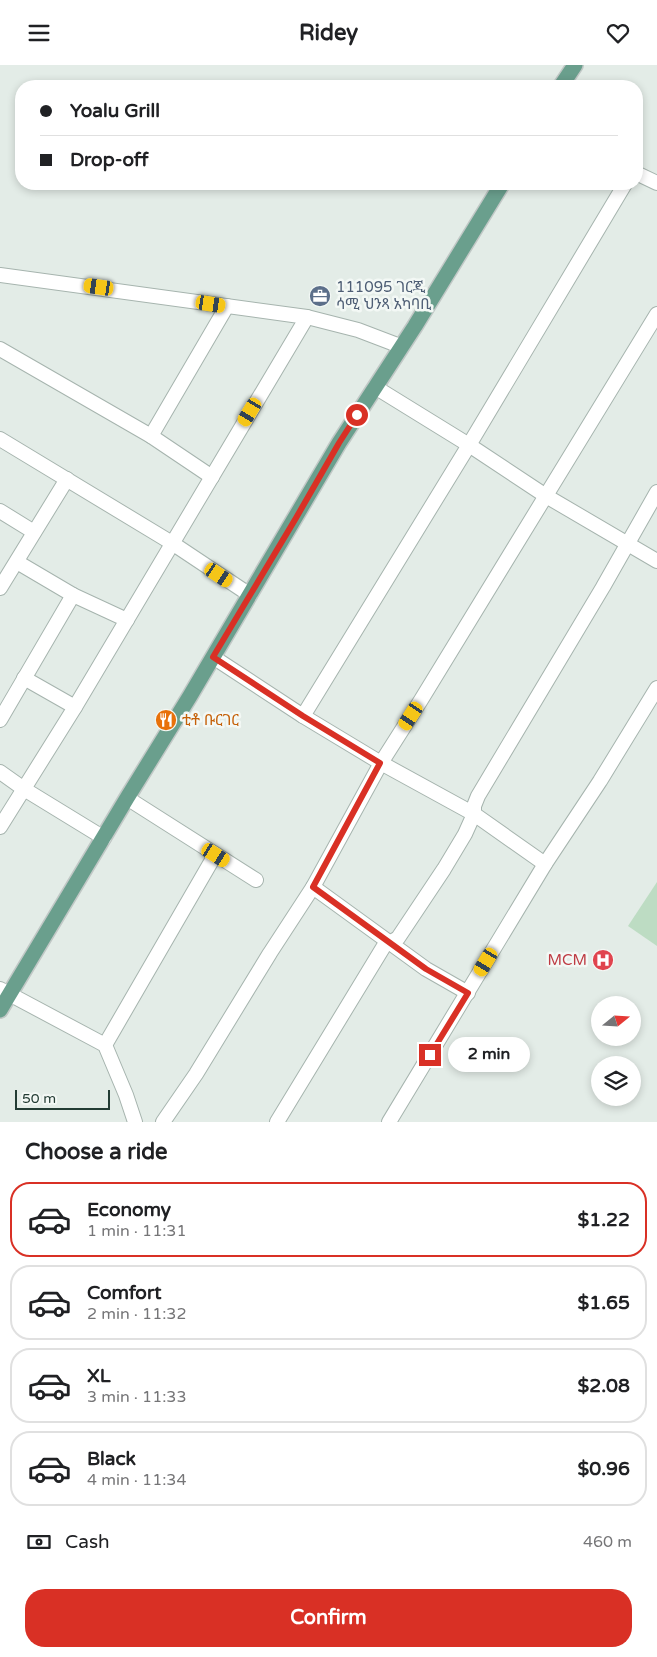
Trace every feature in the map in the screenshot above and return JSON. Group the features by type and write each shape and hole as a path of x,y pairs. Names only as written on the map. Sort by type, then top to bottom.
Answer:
{"main road":[{"path":"565,80 575,65"},
{"path":"0,1010 5,992 104,838 339,443 498,190"}],"street":[{"path":"643,176 657,183"},
{"path":"303,716 469,445 621,190"},
{"path":"0,275 307,317 358,331 400,346"},
{"path":"151,436 227,306"},
{"path":"163,1122 196,1074 313,887 380,763 426,692 657,314"},
{"path":"0,827 127,621 307,317"},
{"path":"0,349 151,436 212,477"},
{"path":"375,387 469,445 546,496 657,561"},
{"path":"0,439 172,543 250,595"},
{"path":"1,584 67,479"},
{"path":"277,1122 384,946 398,938 457,848 474,814 474,806 478,795 657,492"},
{"path":"0,511 34,531"},
{"path":"16,562 73,595 127,621"},
{"path":"0,720 73,595"},
{"path":"213,657 303,716 380,763 474,814 545,864"},
{"path":"24,678 75,707"},
{"path":"389,1122 545,864 600,781 657,688"},
{"path":"0,772 104,838"},
{"path":"127,798 256,881"},
{"path":"104,1045 216,855"},
{"path":"313,887 391,941 426,969 468,993"},
{"path":"5,992 104,1045 126,1095 135,1122"}],"green space":[{"path":"657,882 657,946 628,926"}],"place":[{"name":"111095 ገርጂ ሳሚ ህንጻ አካባቢ","path":"320,296"},
{"name":"ቲቶ ቡርገር","path":"166,720"},
{"name":"MCM","path":"603,960"}],"route":[{"path":"357,415 213,657 303,716 380,763 313,887 391,941 426,969 468,993 430,1055"}]}
